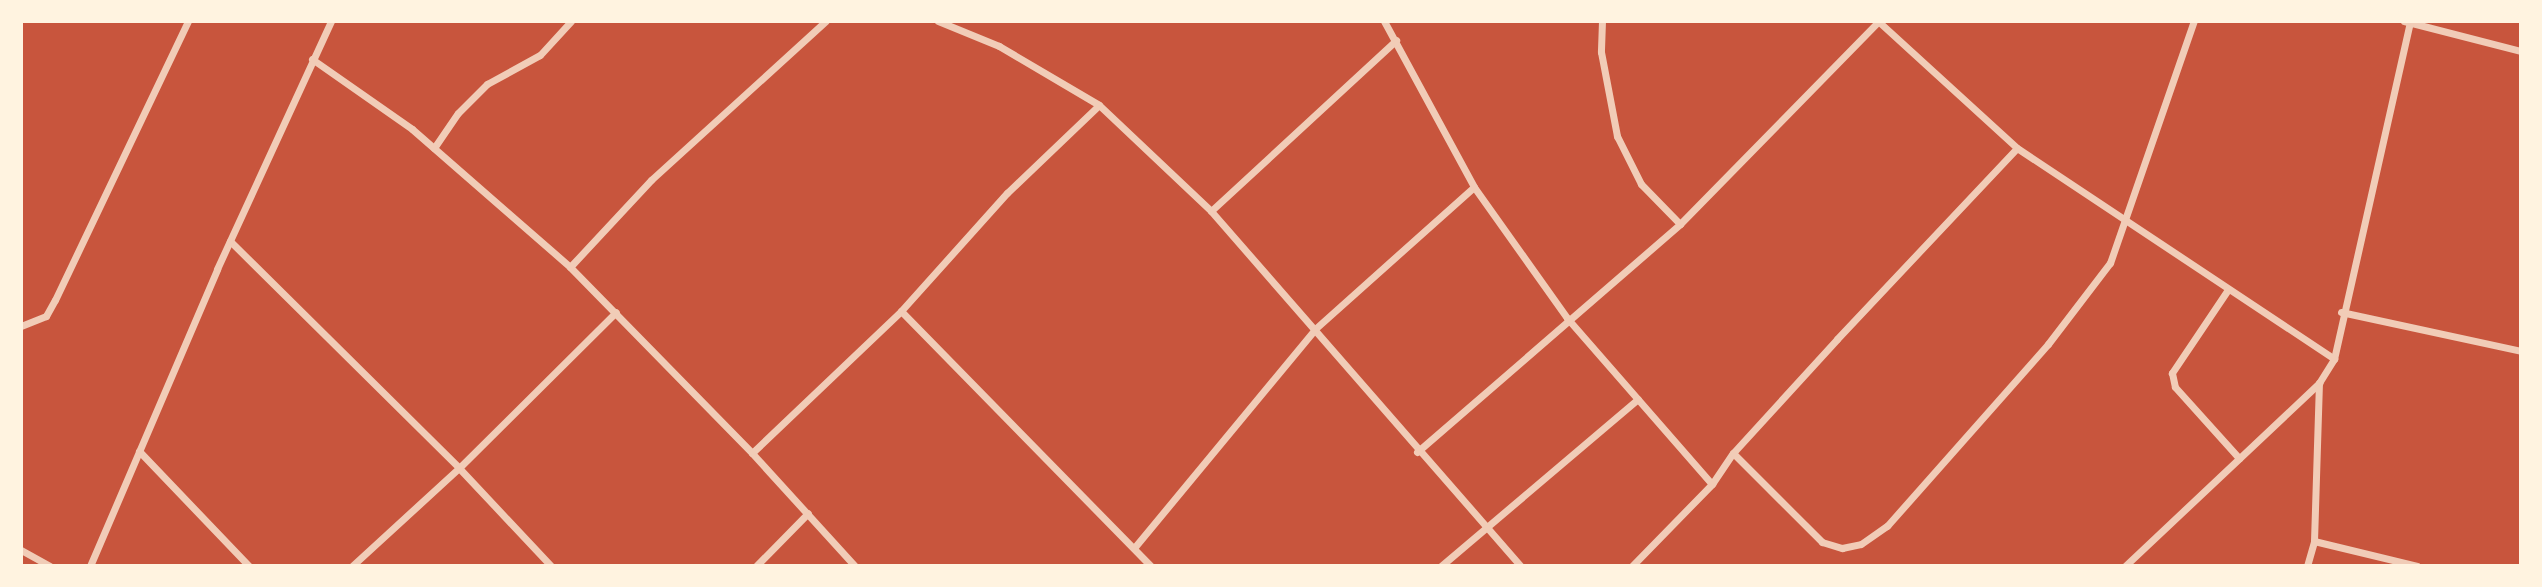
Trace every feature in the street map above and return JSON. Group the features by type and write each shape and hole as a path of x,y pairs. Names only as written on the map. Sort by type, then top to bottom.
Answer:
{"street":[{"path":"21,326 46,316 55,300 188,21"},
{"path":"90,566 230,242 331,21"},
{"path":"434,148 458,113 487,84 540,55 571,21"},
{"path":"570,267 651,180 826,21"},
{"path":"938,21 999,46 1099,105 1211,212 1315,329 1418,452 1521,566"},
{"path":"1384,21 1474,187 1567,318 1712,484"},
{"path":"1602,21 1601,52 1617,135 1641,184 1680,223"},
{"path":"1418,452 1567,318 1680,223 1879,21 2017,148 2123,223 2334,359"},
{"path":"1733,453 1822,542 1842,548 1861,544 1887,526 2048,344 2110,262 2194,21"},
{"path":"2124,566 2319,383 2334,359 2341,312 2407,22 2521,51"},
{"path":"1211,212 1396,40"},
{"path":"312,59 434,148 570,267 752,453 855,566"},
{"path":"752,453 901,311 1007,193 1099,105"},
{"path":"1632,566 1712,484 1733,453 2017,148"},
{"path":"1134,548 1315,329 1474,187"},
{"path":"230,242 459,467 551,566"},
{"path":"2227,290 2172,373 2175,387 2239,458"},
{"path":"901,311 1151,566"},
{"path":"352,566 459,467 616,312"},
{"path":"2341,312 2521,351"},
{"path":"2307,566 2314,541 2319,383"},
{"path":"1441,566 1638,399"},
{"path":"139,451 249,566"},
{"path":"756,566 807,513"},
{"path":"2314,541 2417,566"},
{"path":"21,550 50,566"}]}
